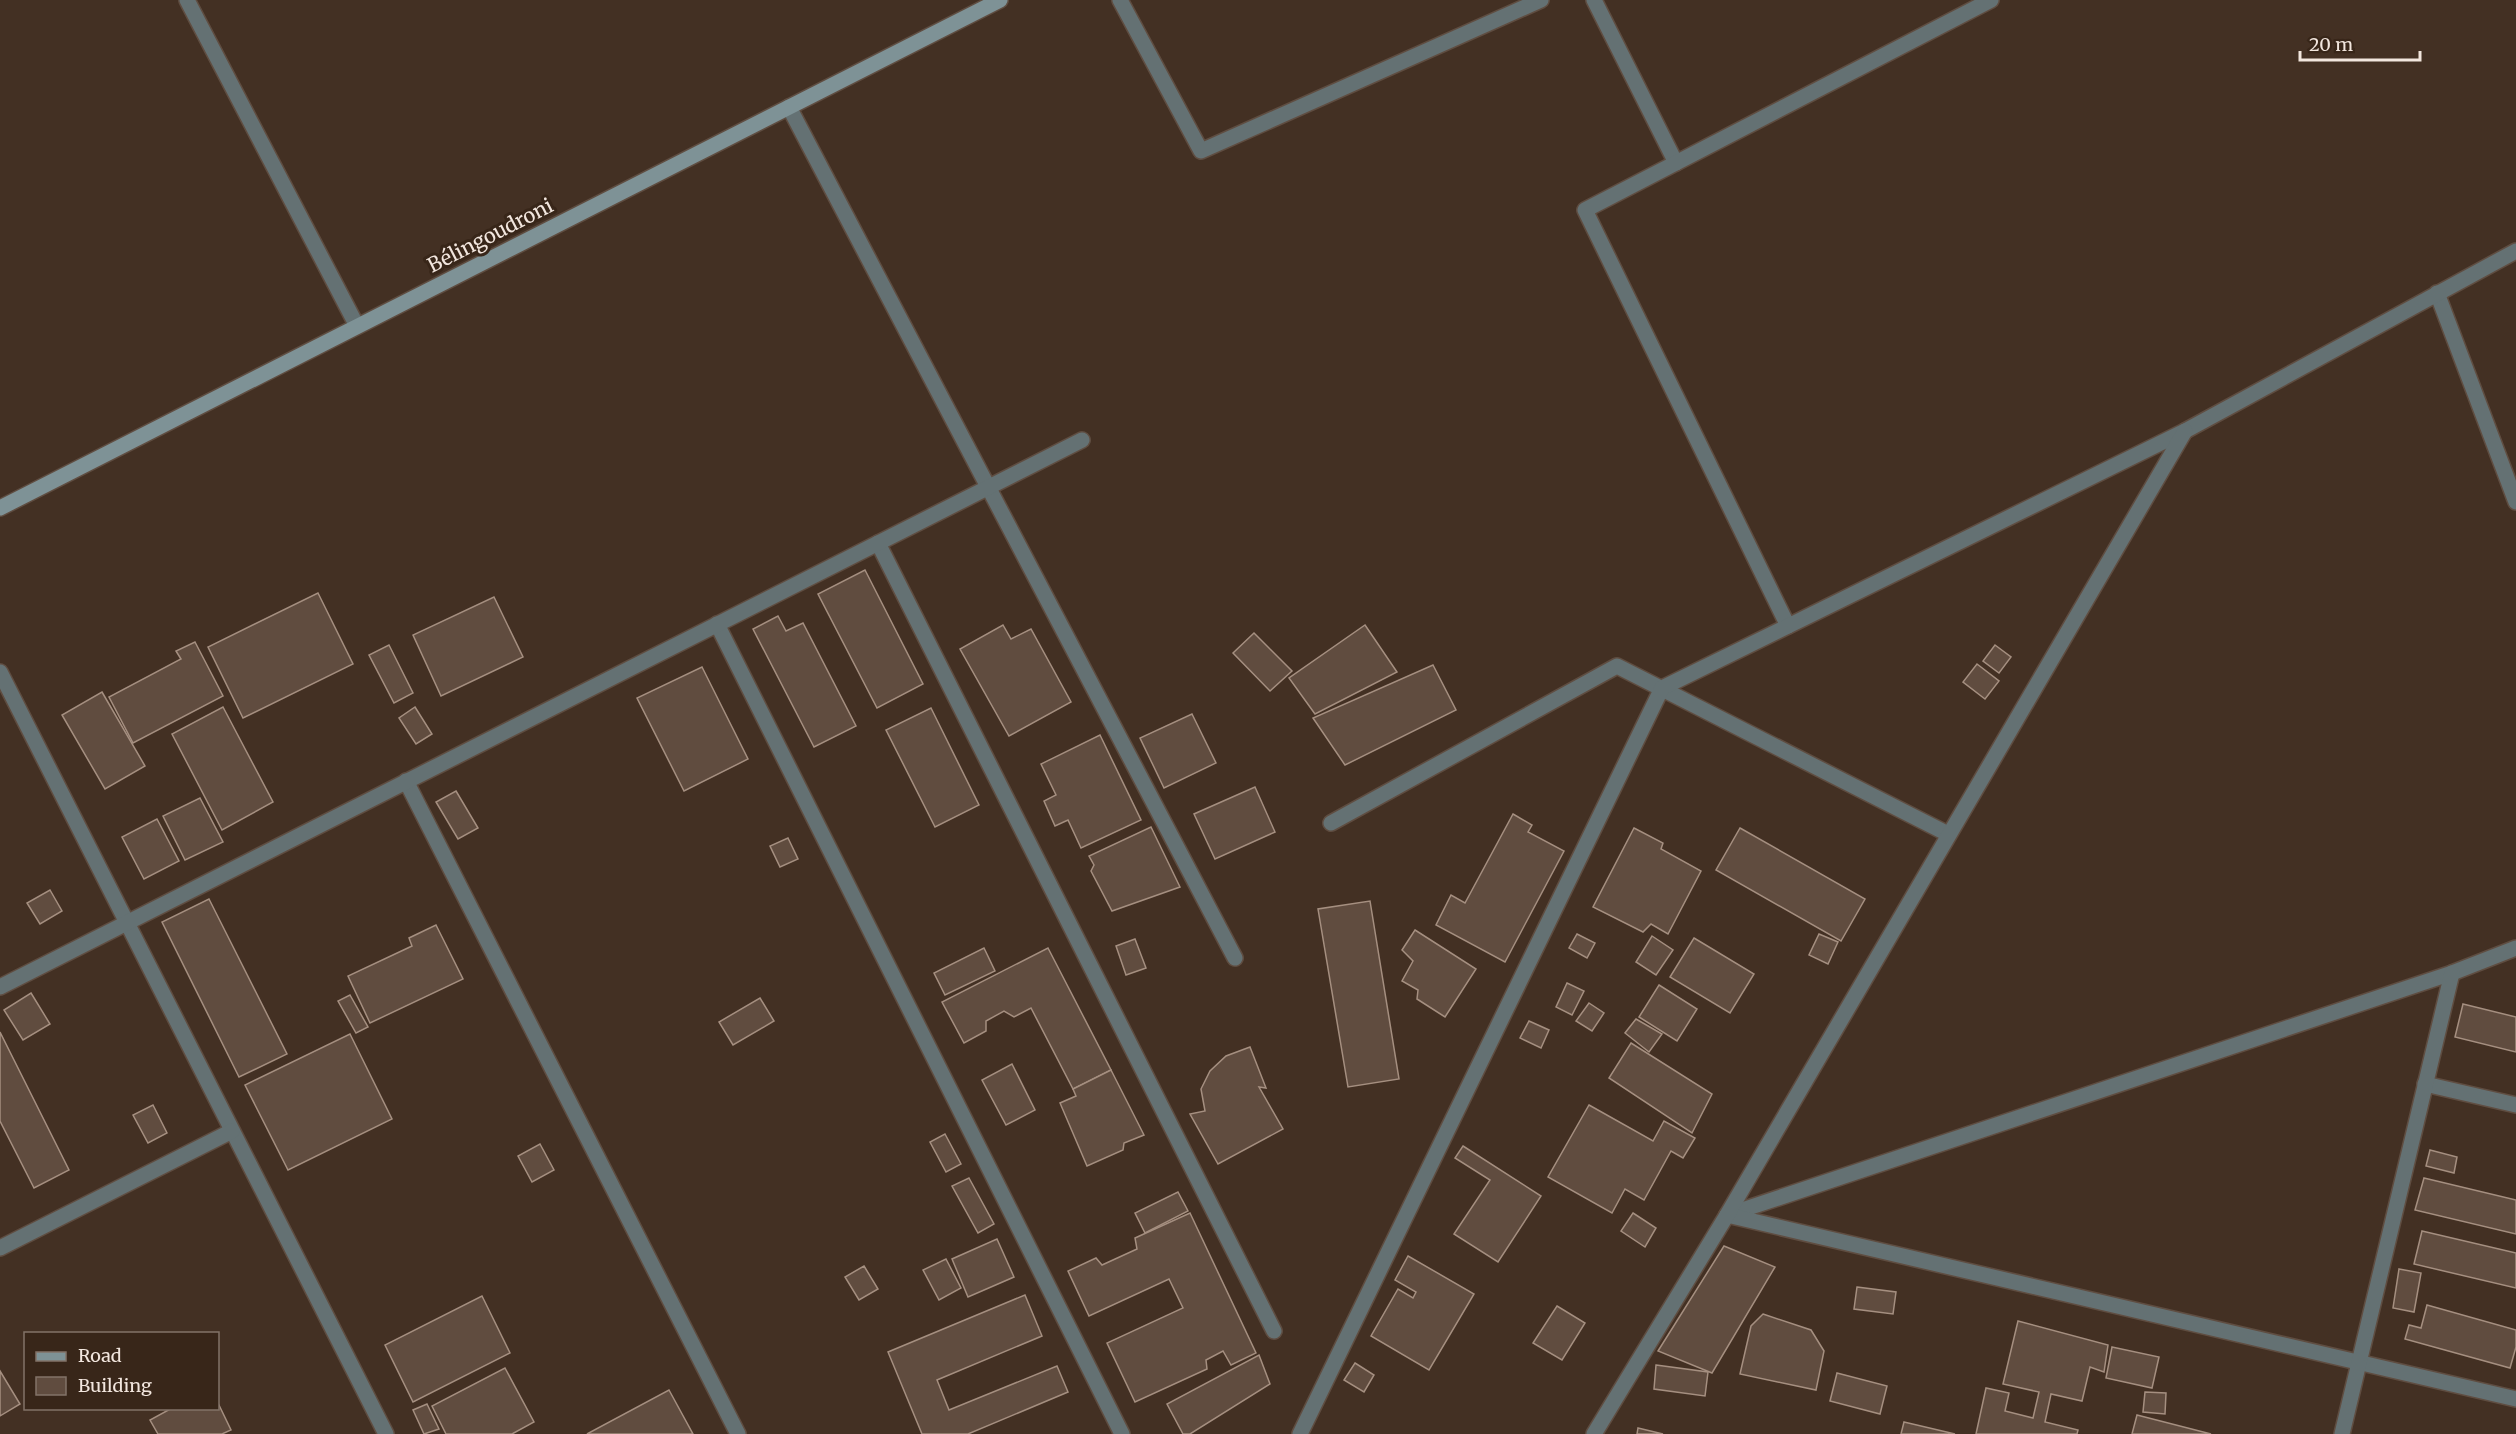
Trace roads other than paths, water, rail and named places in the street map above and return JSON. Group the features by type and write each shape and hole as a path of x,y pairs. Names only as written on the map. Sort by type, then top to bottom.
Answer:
{"street":[{"path":"187,0 357,326"},
{"name":"Bélingoudroni","path":"0,508 1000,0"},
{"path":"1120,0 1201,151 1541,0"},
{"path":"1594,0 1676,163"},
{"path":"1788,626 1585,210 1991,0"},
{"path":"789,107 1235,958"},
{"path":"1300,1434 1662,688 2185,431 2516,250"},
{"path":"2437,293 2516,502"},
{"path":"1594,1434 1727,1215 2185,431"},
{"path":"0,987 1082,440"},
{"path":"878,543 1274,1331"},
{"path":"717,624 1122,1434"},
{"path":"1331,823 1617,666 1948,834"},
{"path":"0,672 386,1434"},
{"path":"406,781 738,1434"},
{"path":"1727,1215 2452,974 2516,948"},
{"path":"2342,1434 2452,974"},
{"path":"2425,1084 2516,1105"},
{"path":"0,1248 232,1131"},
{"path":"1727,1215 2516,1399"}]}
